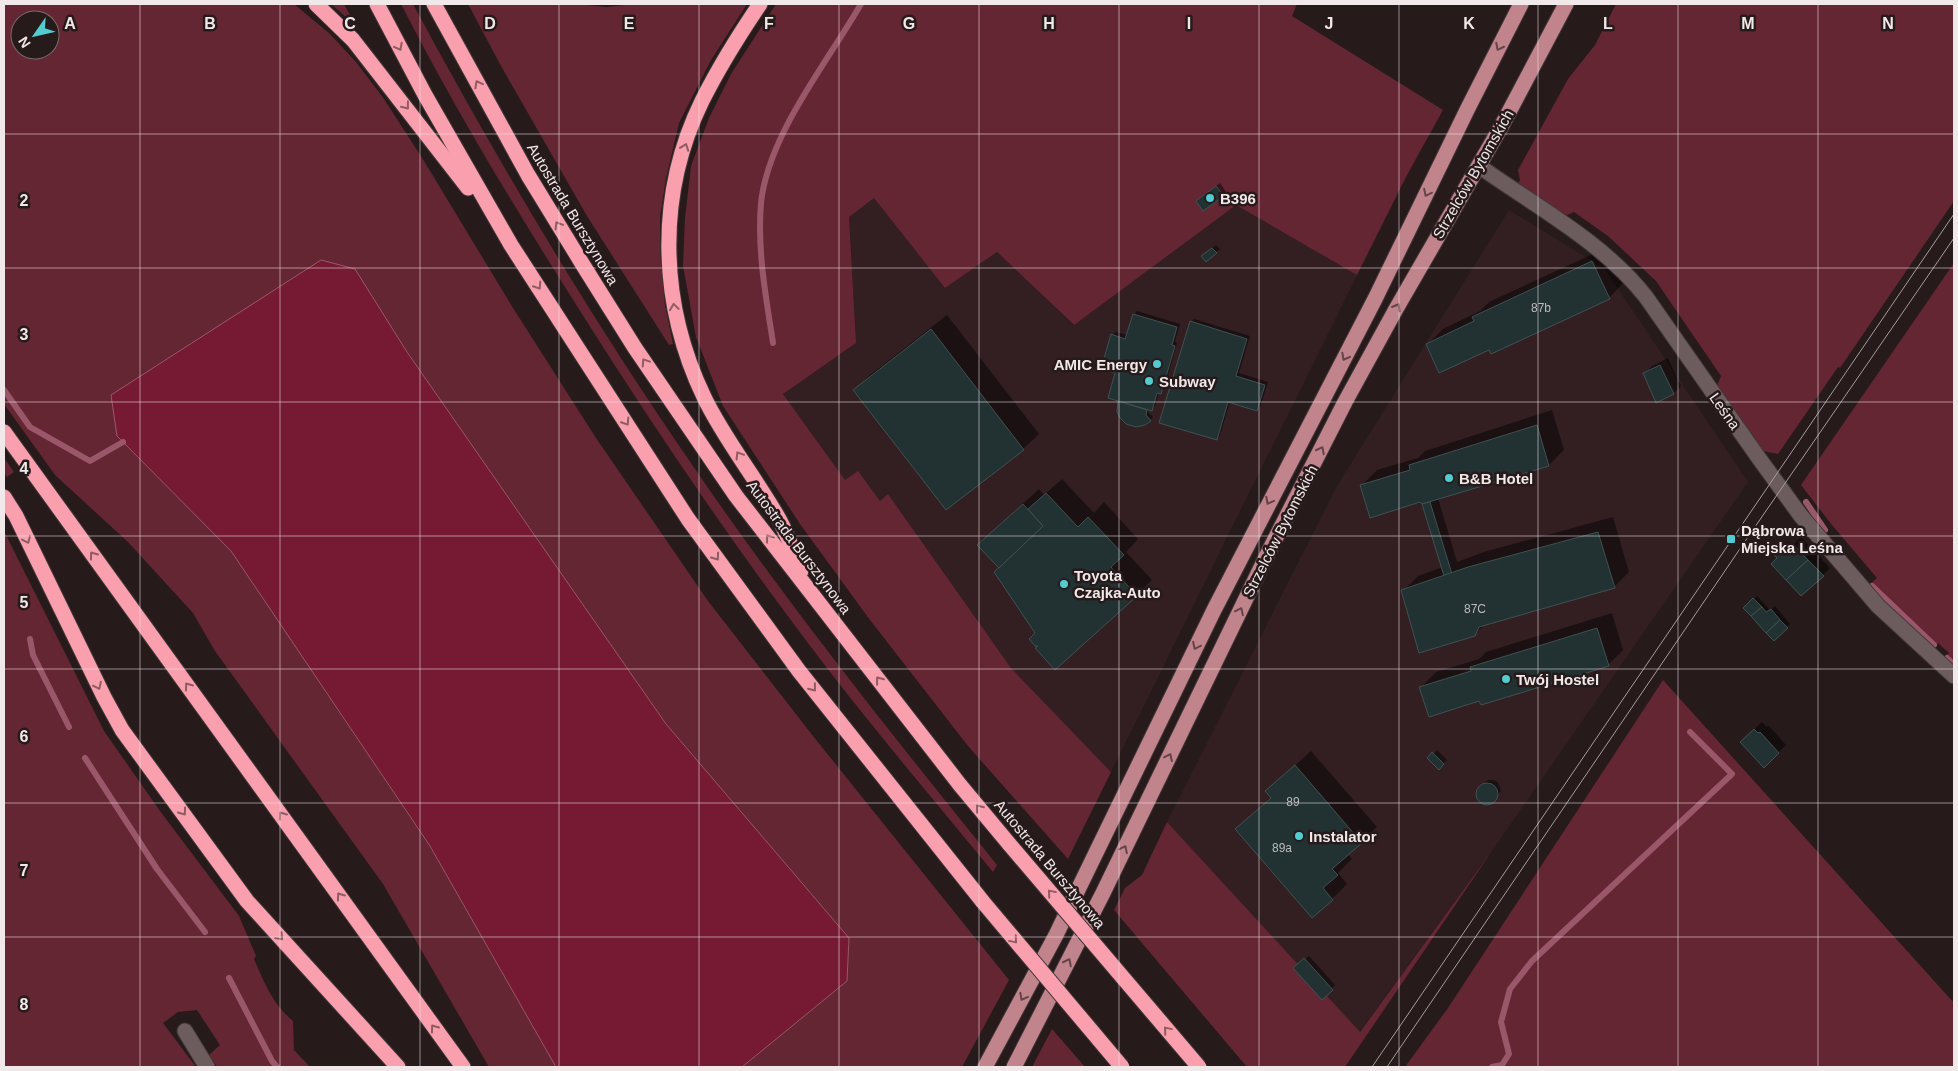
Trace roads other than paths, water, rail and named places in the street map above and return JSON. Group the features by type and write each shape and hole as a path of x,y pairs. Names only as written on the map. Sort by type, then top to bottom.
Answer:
{"highway":[{"path":"316,4 353,40 512,244"},
{"path":"377,4 430,103 512,244 688,519 799,671 983,902 1122,1067"},
{"name":"Autostrada Bursztynowa","path":"434,4 528,175 604,298 736,496 954,777 1199,1067"},
{"path":"760,4 719,69 701,103 681,158 674,187 669,223 671,290 675,318 684,348 704,398 779,520 810,591"},
{"path":"4,432 463,1067"},
{"path":"4,497 16,516 122,730 247,901 398,1067"}],"main road":[{"name":"Strzelców Bytomskich","path":"985,1067 1056,935 1214,610 1376,299 1468,108 1521,4"},
{"name":"Strzelców Bytomskich","path":"1014,1067 1103,893 1270,549 1341,411 1396,308 1479,166 1566,4"}],"street":[{"name":"Leśna","path":"1479,166 1594,245 1629,276 1646,297 1801,516 1878,606 1954,676"},
{"path":"185,1031 208,1067"}],"waterway":[{"path":"773,343 760,238 761,203 766,177 775,152 801,100 861,4"},
{"path":"4,390 30,427 90,461 123,442"},
{"path":"1806,502 1825,530"},
{"path":"1872,586 1934,645"},
{"path":"30,639 33,655 69,727"},
{"path":"1947,658 1954,665"},
{"path":"1492,1067 1502,1065 1509,1054 1501,1022 1510,989 1532,961 1732,774 1690,732"},
{"path":"85,758 157,869 205,932"},
{"path":"229,978 272,1061 277,1067"}],"tram line":[{"path":"1372,1067 1954,214"},
{"path":"1387,1067 1954,238"}],"place":[{"name":"B396","path":"1210,198"},
{"name":"AMIC Energy","path":"1157,364"},
{"name":"Subway","path":"1149,381"},
{"name":"B&B Hotel","path":"1449,478"},
{"name":"Dąbrowa Miejska Leśna","path":"1731,539"},
{"name":"Toyota Czajka-Auto","path":"1064,584"},
{"name":"Twój Hostel","path":"1506,679"},
{"name":"Instalator","path":"1299,836"}]}
